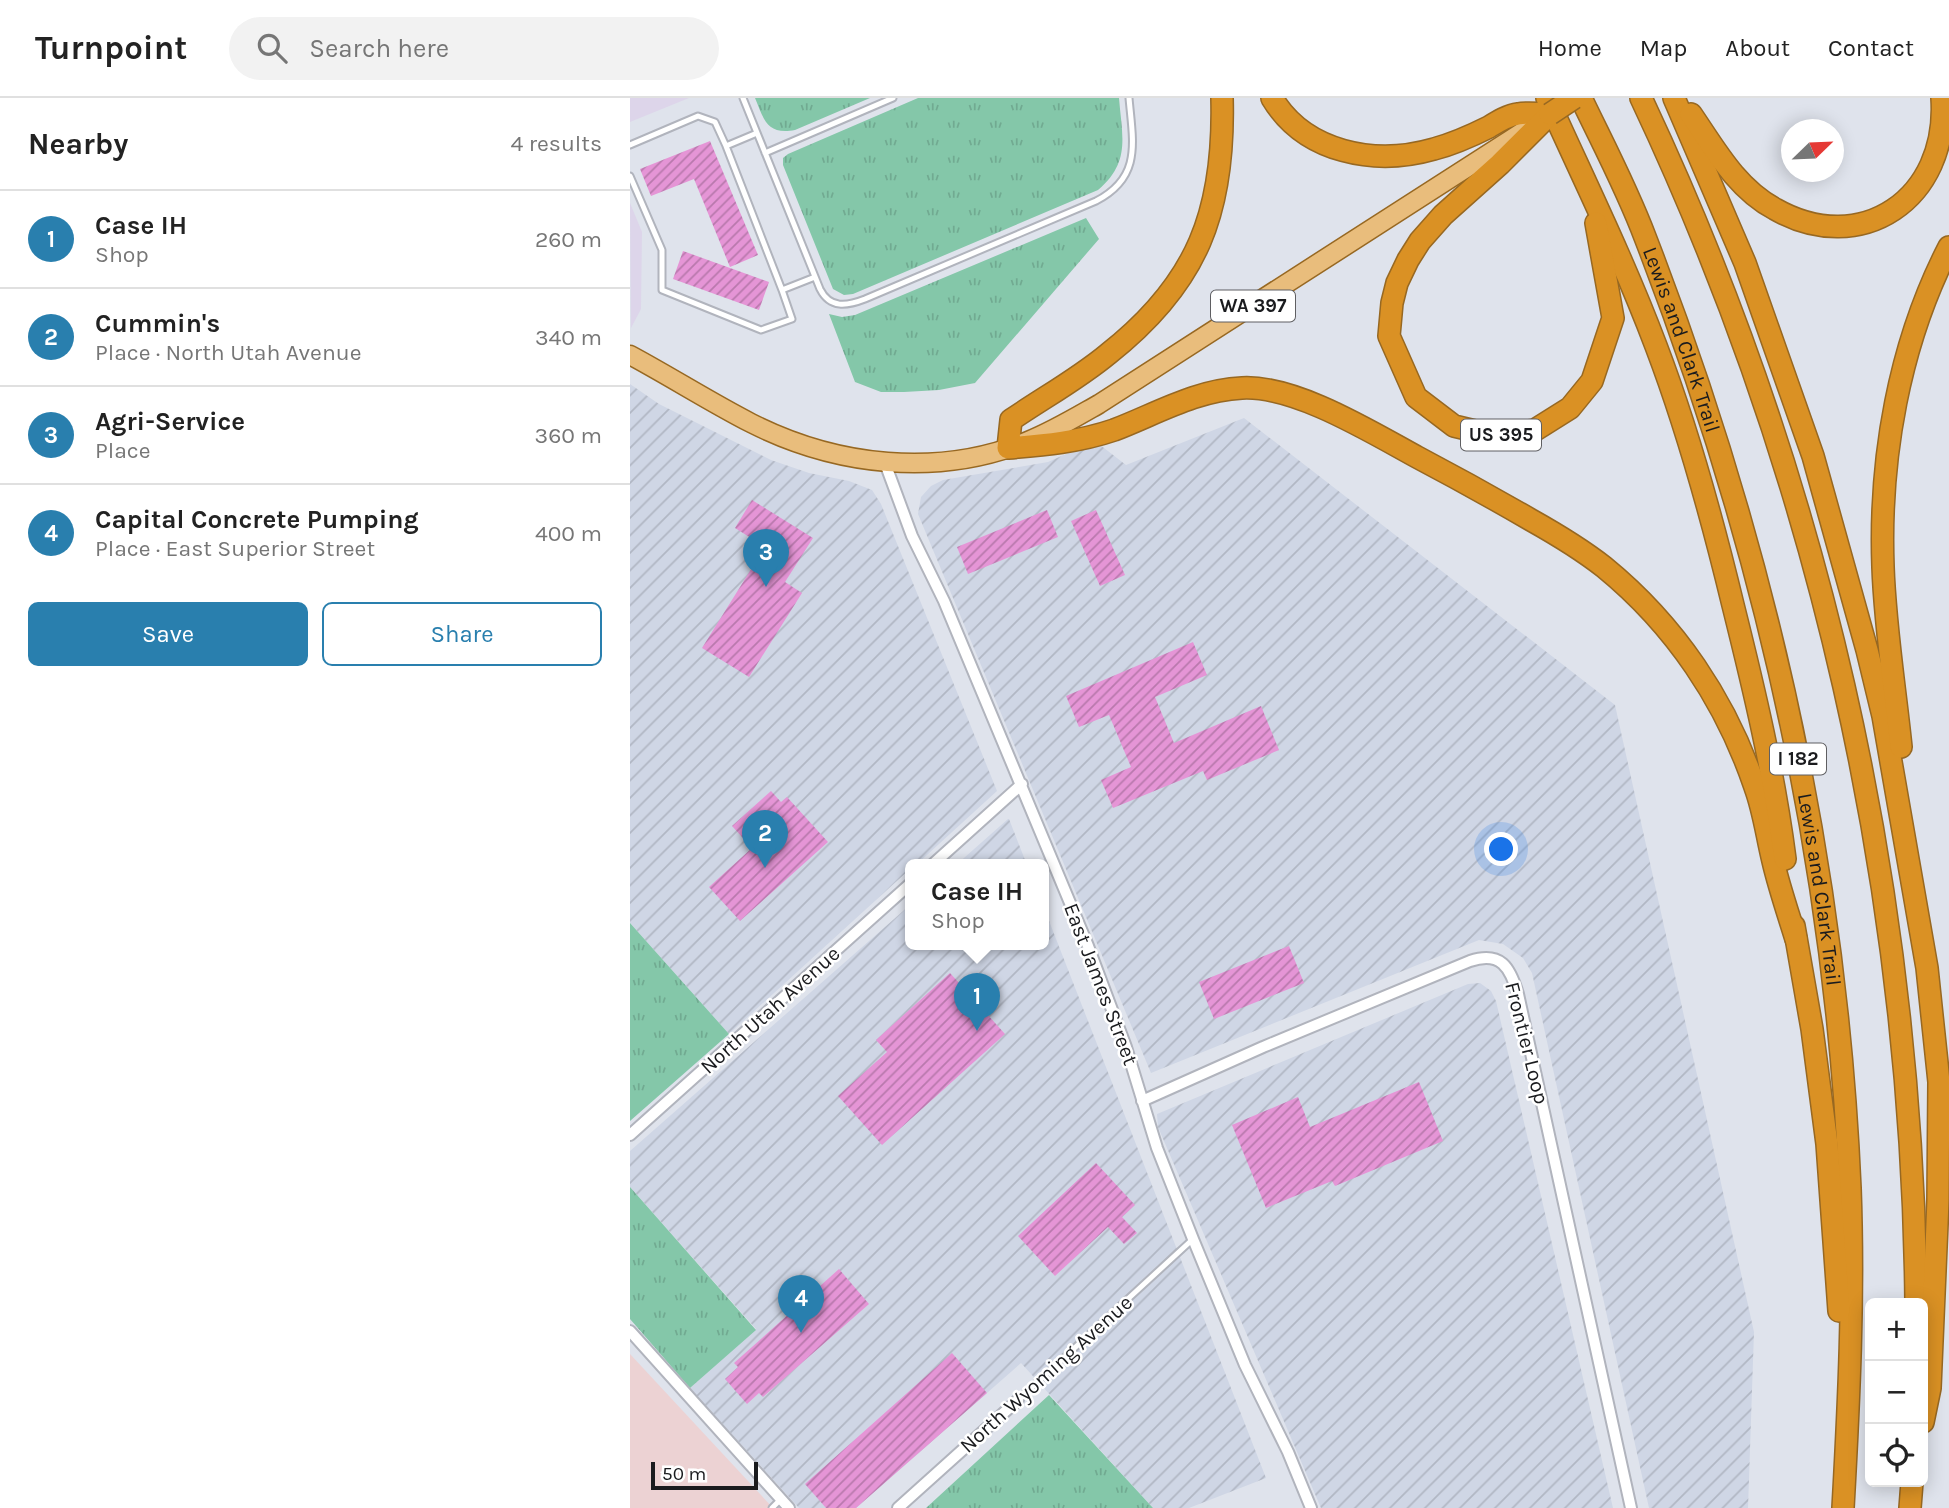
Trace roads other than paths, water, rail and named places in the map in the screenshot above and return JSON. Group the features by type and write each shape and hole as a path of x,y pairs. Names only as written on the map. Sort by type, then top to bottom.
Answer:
{"highway":[{"path":"1222,98 1218,186 1203,237 1184,273 1162,305 1108,355 1011,420 1008,448 1086,439 1183,400 1242,388 1266,389 1329,411 1570,542 1602,565 1653,613 1688,654 1725,713 1756,790 1773,862 1796,939"},
{"path":"1272,98 1292,124 1307,136 1352,153 1380,156 1420,153 1462,140 1516,114 1549,106"},
{"name":"US 395","path":"1549,106 1583,177 1598,231 1613,318 1592,381 1570,408 1535,430 1496,436 1454,426 1416,397 1389,337 1392,303 1397,283 1408,260 1420,241 1443,215 1549,106 1574,98"},
{"name":"Lewis and Clark Trail","path":"1581,98 1644,235 1693,366 1749,546 1796,746 1831,964 1844,1108 1852,1251 1852,1318 1843,1508"},
{"name":"I 182","path":"1641,98 1723,286 1766,410 1809,548 1853,722 1882,878 1901,1030 1914,1205 1916,1298"},
{"path":"1674,98 1745,263 1813,456 1883,716 1927,968 1939,1082 1938,1200 1928,1398"},
{"path":"1681,98 1725,164 1748,190 1772,208 1796,219 1817,226 1839,228 1872,223 1887,216 1918,192 1929,177 1941,149 1944,120 1942,98"},
{"path":"1583,177 1610,232 1656,345 1677,406 1715,535 1769,756 1812,1029 1827,1144 1847,1425"},
{"path":"1910,865 1905,778 1883,568 1883,504 1888,446 1905,363 1919,316 1949,247"},
{"path":"1910,1508 1912,1487"}],"main road":[{"name":"WA 397","path":"630,355 751,423 789,440 831,453 885,463 944,461 1008,448 1055,429 1099,404 1497,158"}],"street":[{"name":"East James Street","path":"885,463 912,536 944,601 1022,784 1117,1022 1142,1101 1193,1239 1245,1365 1293,1463 1311,1508"},
{"path":"939,859 1022,784"},
{"name":"North Utah Avenue","path":"630,1135 905,889"},
{"name":"Frontier Loop","path":"1142,1101 1263,1047 1470,961 1487,957 1505,965 1518,994 1631,1508"},
{"path":"630,1331 785,1504"},
{"name":"North Wyoming Avenue","path":"898,1508 1018,1400"}],"lane":[{"path":"743,98 815,277 827,300 839,305 855,303 1105,197 1124,180 1131,162 1133,140 1129,98"},
{"path":"765,153 893,98"},
{"path":"630,145 698,117 715,122 792,319 761,330 662,290 662,250 630,176"},
{"path":"726,146 757,133"},
{"path":"782,290 815,277"},
{"name":"North Wyoming Avenue","path":"1018,1400 1193,1239"},
{"path":"772,1508 785,1504"}],"place":[{"name":"Agri-Service","path":"766,587"},
{"name":"Cummin's","path":"765,868"},
{"name":"Case IH","path":"977,1031"},
{"name":"Capital Concrete Pumping","path":"801,1333"}]}
